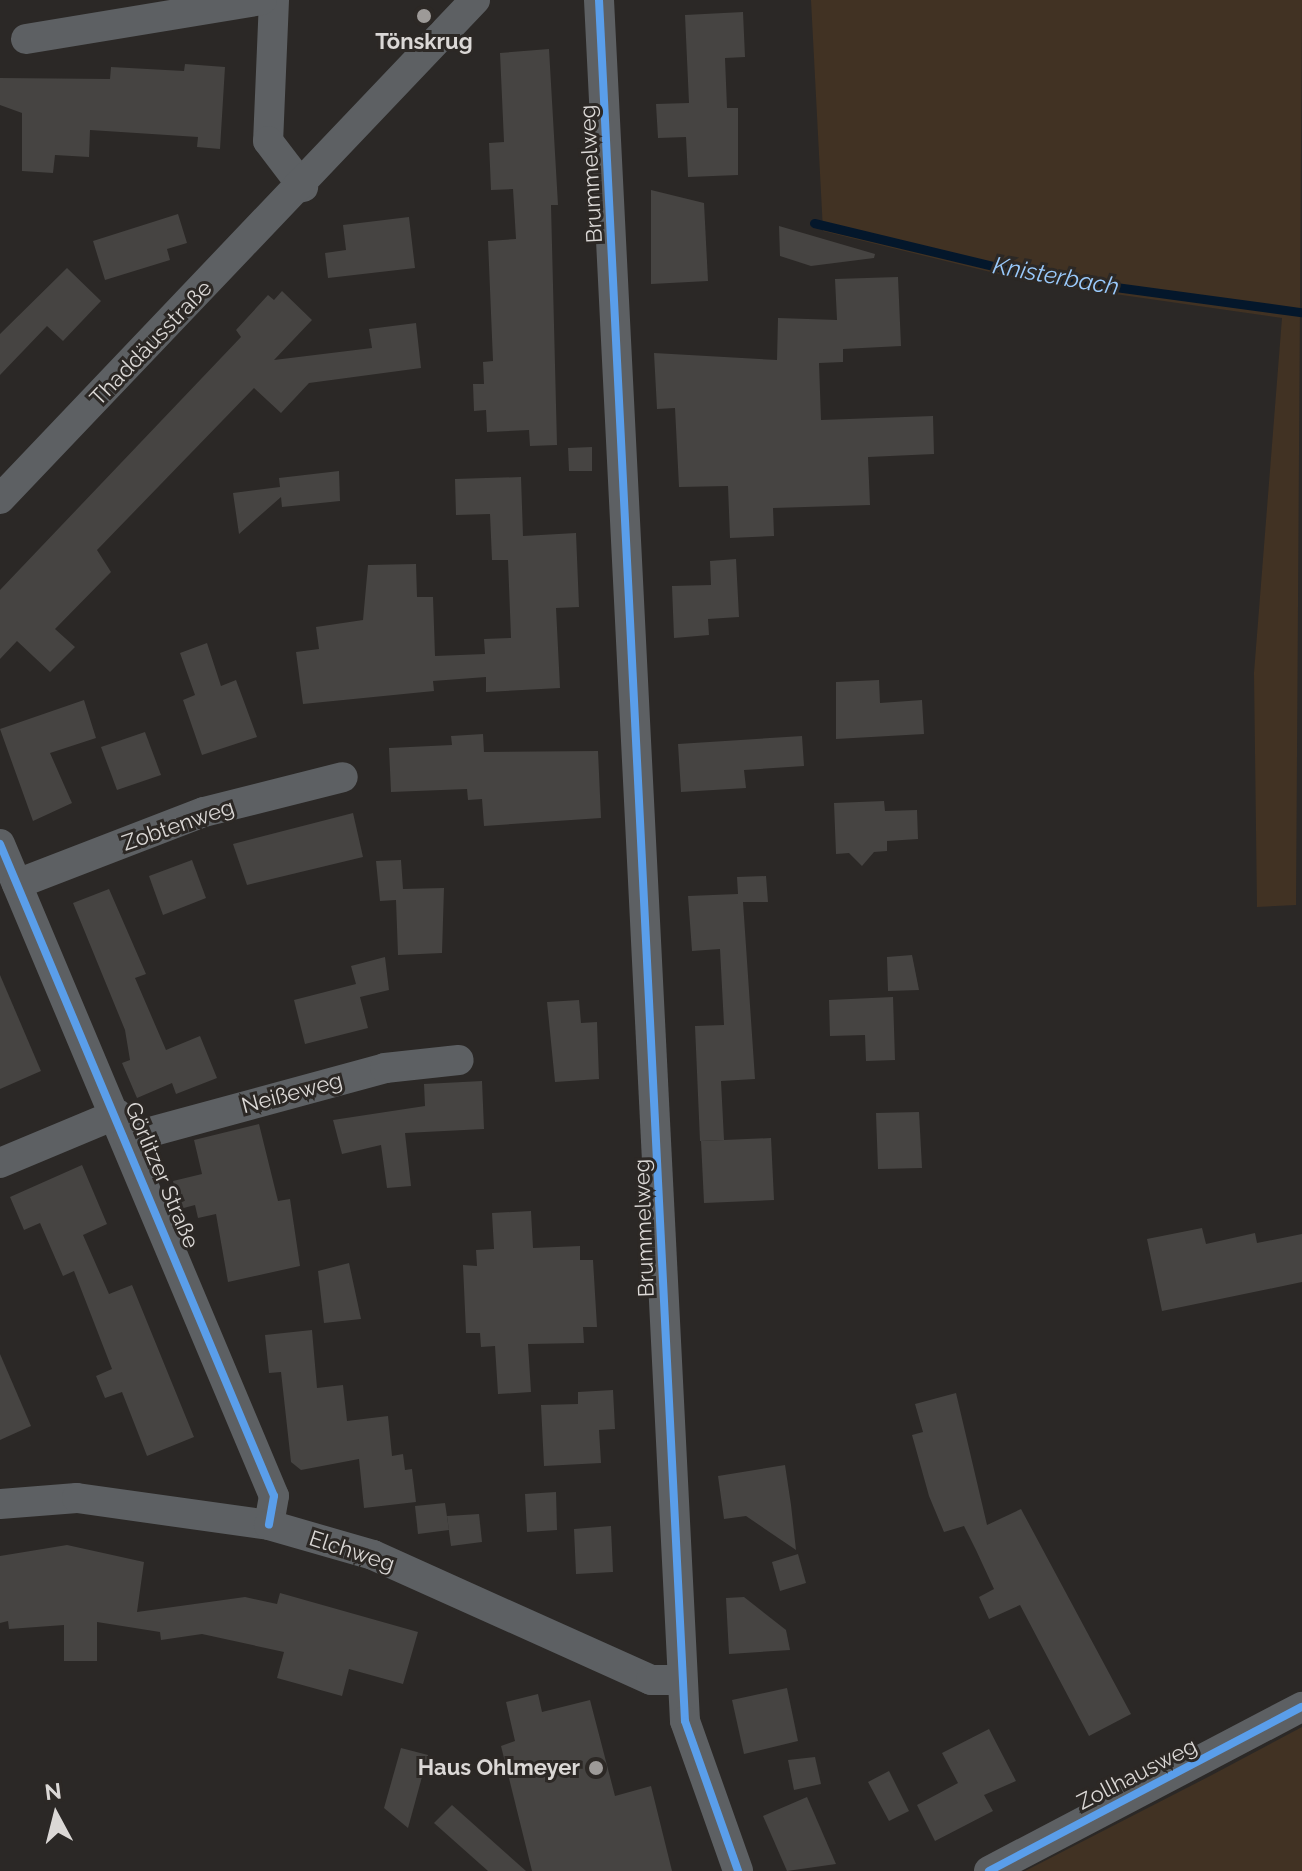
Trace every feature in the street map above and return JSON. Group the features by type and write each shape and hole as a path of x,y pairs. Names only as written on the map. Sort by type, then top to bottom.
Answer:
{"street":[{"path":"26,39 262,0"},
{"path":"274,0 268,141 303,187"},
{"name":"Thaddäusstraße","path":"0,499 303,187 475,0"},
{"name":"Brummelweg","path":"599,0 685,1721 738,1871"},
{"name":"Zobtenweg","path":"17,884 204,812 343,777"},
{"name":"Görlitzer Straße","path":"0,844 122,1126 274,1496 269,1525"},
{"name":"Neißeweg","path":"122,1126 385,1068 459,1060"},
{"name":"Görlitzer Straße","path":"0,1163 122,1126"},
{"name":"Elchweg","path":"0,1504 77,1498 269,1525 403,1567 651,1680 682,1680"},
{"name":"Zollhausweg","path":"989,1871 1302,1707"}],"shaded area":[{"path":"811,0 1302,0 1296,905 1257,907 1254,673 1282,318 1031,282 823,231"},
{"path":"1302,1727 1302,1871 1025,1871 1210,1776"}],"building":[{"path":"743,12 745,57 725,58 727,108 738,108 738,175 688,177 686,137 658,138 656,104 689,103 685,15"},
{"path":"549,49 558,205 551,205 557,445 530,446 529,430 487,432 486,410 474,411 473,384 484,384 483,362 493,361 488,241 516,239 513,189 491,190 489,143 504,142 500,53"},
{"path":"185,64 225,67 220,149 197,147 198,137 90,130 89,157 55,155 53,173 22,171 22,113 0,105 0,78 110,79 111,67 184,71"},
{"path":"651,190 704,203 708,281 651,284"},
{"path":"178,214 187,243 167,249 170,260 105,280 93,241"},
{"path":"409,217 415,268 328,278 325,253 346,250 343,225"},
{"path":"779,226 875,254 874,258 811,266 780,256"},
{"path":"67,268 101,301 63,341 47,326 0,375 0,334"},
{"path":"898,277 901,346 843,349 843,362 819,363 821,420 933,416 934,454 868,457 870,505 773,508 774,536 730,538 728,486 679,487 675,408 657,409 654,353 777,360 778,318 837,320 835,279"},
{"path":"282,291 312,320 274,360 372,348 369,329 416,323 421,368 309,383 281,413 254,388 97,550 111,572 55,629 75,647 50,672 17,641 0,659 0,590 241,337 236,330 268,295 274,300"},
{"path":"592,447 592,471 569,471 568,448"},
{"path":"339,471 340,501 282,507 281,497 239,534 233,493 280,487 279,478"},
{"path":"521,477 523,536 576,533 579,607 556,608 560,688 486,692 486,677 433,681 434,691 303,704 296,652 319,649 316,627 363,620 368,565 416,564 417,597 433,597 435,656 485,654 484,639 511,638 508,560 492,560 490,514 456,515 455,479"},
{"path":"736,559 739,617 708,619 709,635 674,638 672,586 711,585 710,561"},
{"path":"207,643 221,686 236,680 257,737 202,755 183,700 195,695 180,653"},
{"path":"879,680 880,703 922,700 924,734 836,739 836,682"},
{"path":"84,700 96,738 50,753 72,803 33,821 0,729"},
{"path":"145,732 161,775 117,790 101,747"},
{"path":"483,734 484,752 598,751 601,818 484,826 482,799 468,800 467,789 391,792 389,748 452,745 451,736"},
{"path":"802,736 804,766 744,770 746,788 681,792 678,744"},
{"path":"884,801 885,811 917,810 918,839 887,841 887,851 874,852 862,866 849,853 836,854 834,803"},
{"path":"353,813 363,857 247,885 233,844"},
{"path":"192,860 206,898 163,915 149,876"},
{"path":"401,860 403,889 444,888 442,953 398,955 396,900 380,901 376,861"},
{"path":"766,876 768,902 743,902 755,1079 721,1081 724,1140 700,1141 695,1026 724,1025 720,949 692,951 688,896 738,894 737,877"},
{"path":"109,889 146,974 135,978 166,1050 200,1036 217,1078 176,1094 172,1083 137,1098 122,1063 130,1060 125,1030 73,903"},
{"path":"912,955 919,990 888,991 887,957"},
{"path":"385,957 389,990 360,997 368,1028 305,1044 294,1000 356,984 351,966"},
{"path":"0,975 41,1071 0,1089"},
{"path":"893,997 895,1060 866,1061 865,1035 830,1036 829,1000"},
{"path":"579,1000 581,1023 597,1022 599,1079 555,1082 547,1002"},
{"path":"482,1081 484,1129 405,1133 411,1186 387,1188 381,1145 342,1154 333,1120 425,1106 424,1084"},
{"path":"919,1112 922,1168 878,1169 876,1113"},
{"path":"259,1124 278,1201 290,1199 300,1266 228,1282 216,1214 198,1218 195,1205 180,1209 173,1181 202,1174 194,1140"},
{"path":"771,1138 774,1200 704,1203 701,1141"},
{"path":"82,1165 107,1224 83,1235 109,1294 132,1285 194,1437 147,1456 122,1392 105,1398 96,1376 112,1369 74,1271 63,1276 40,1223 24,1230 10,1197"},
{"path":"531,1211 533,1248 580,1246 580,1260 593,1260 597,1327 583,1327 584,1343 528,1344 531,1392 498,1394 495,1346 481,1347 480,1333 466,1333 463,1265 477,1266 476,1250 494,1249 492,1213"},
{"path":"1202,1228 1206,1244 1255,1233 1257,1243 1302,1234 1302,1282 1162,1311 1147,1239"},
{"path":"349,1263 361,1319 324,1323 318,1271"},
{"path":"312,1330 317,1388 343,1385 347,1421 388,1416 392,1456 403,1454 405,1470 412,1469 416,1502 364,1508 359,1459 301,1470 291,1462 281,1372 269,1373 265,1335"},
{"path":"0,1354 31,1426 0,1440"},
{"path":"613,1390 615,1429 599,1430 601,1463 544,1466 541,1405 578,1404 578,1392"},
{"path":"956,1393 987,1525 1021,1509 1131,1714 1089,1736 1020,1605 989,1619 979,1597 994,1589 976,1550 964,1526 944,1532 929,1496 912,1435 923,1432 915,1404"},
{"path":"785,1465 796,1550 746,1516 724,1519 718,1476"},
{"path":"556,1492 557,1530 527,1532 525,1494"},
{"path":"445,1503 449,1530 418,1534 415,1506"},
{"path":"479,1514 482,1542 451,1546 447,1516"},
{"path":"611,1526 613,1572 576,1574 574,1529"},
{"path":"67,1545 144,1562 137,1612 245,1597 277,1604 280,1593 418,1632 403,1684 349,1669 342,1696 277,1678 284,1652 202,1634 161,1640 160,1632 97,1622 97,1661 64,1661 64,1625 9,1629 8,1621 0,1623 0,1556"},
{"path":"798,1554 806,1583 780,1591 772,1562"},
{"path":"744,1597 786,1630 790,1650 729,1654 726,1598"},
{"path":"787,1688 798,1741 744,1754 732,1700"},
{"path":"538,1694 542,1712 590,1700 615,1796 651,1786 672,1871 532,1871 501,1746 515,1741 506,1702"},
{"path":"989,1729 1016,1781 984,1795 993,1811 935,1841 917,1805 958,1783 942,1753"},
{"path":"401,1748 428,1755 408,1828 384,1808"},
{"path":"815,1757 821,1784 794,1790 788,1760"},
{"path":"889,1771 909,1811 889,1821 868,1782"},
{"path":"807,1797 836,1864 787,1871 763,1816"},
{"path":"452,1805 526,1871 488,1871 434,1823"}],"waterway":[{"name":"Knisterbach","path":"814,223 1034,276 1302,312"}],"cycle path":[{"path":"599,0 685,1721 738,1871"},
{"path":"0,844 274,1496 269,1525"},
{"path":"989,1871 1302,1707"}],"place":[{"name":"Tönskrug","path":"424,16"},
{"name":"Haus Ohlmeyer","path":"596,1768"}]}
